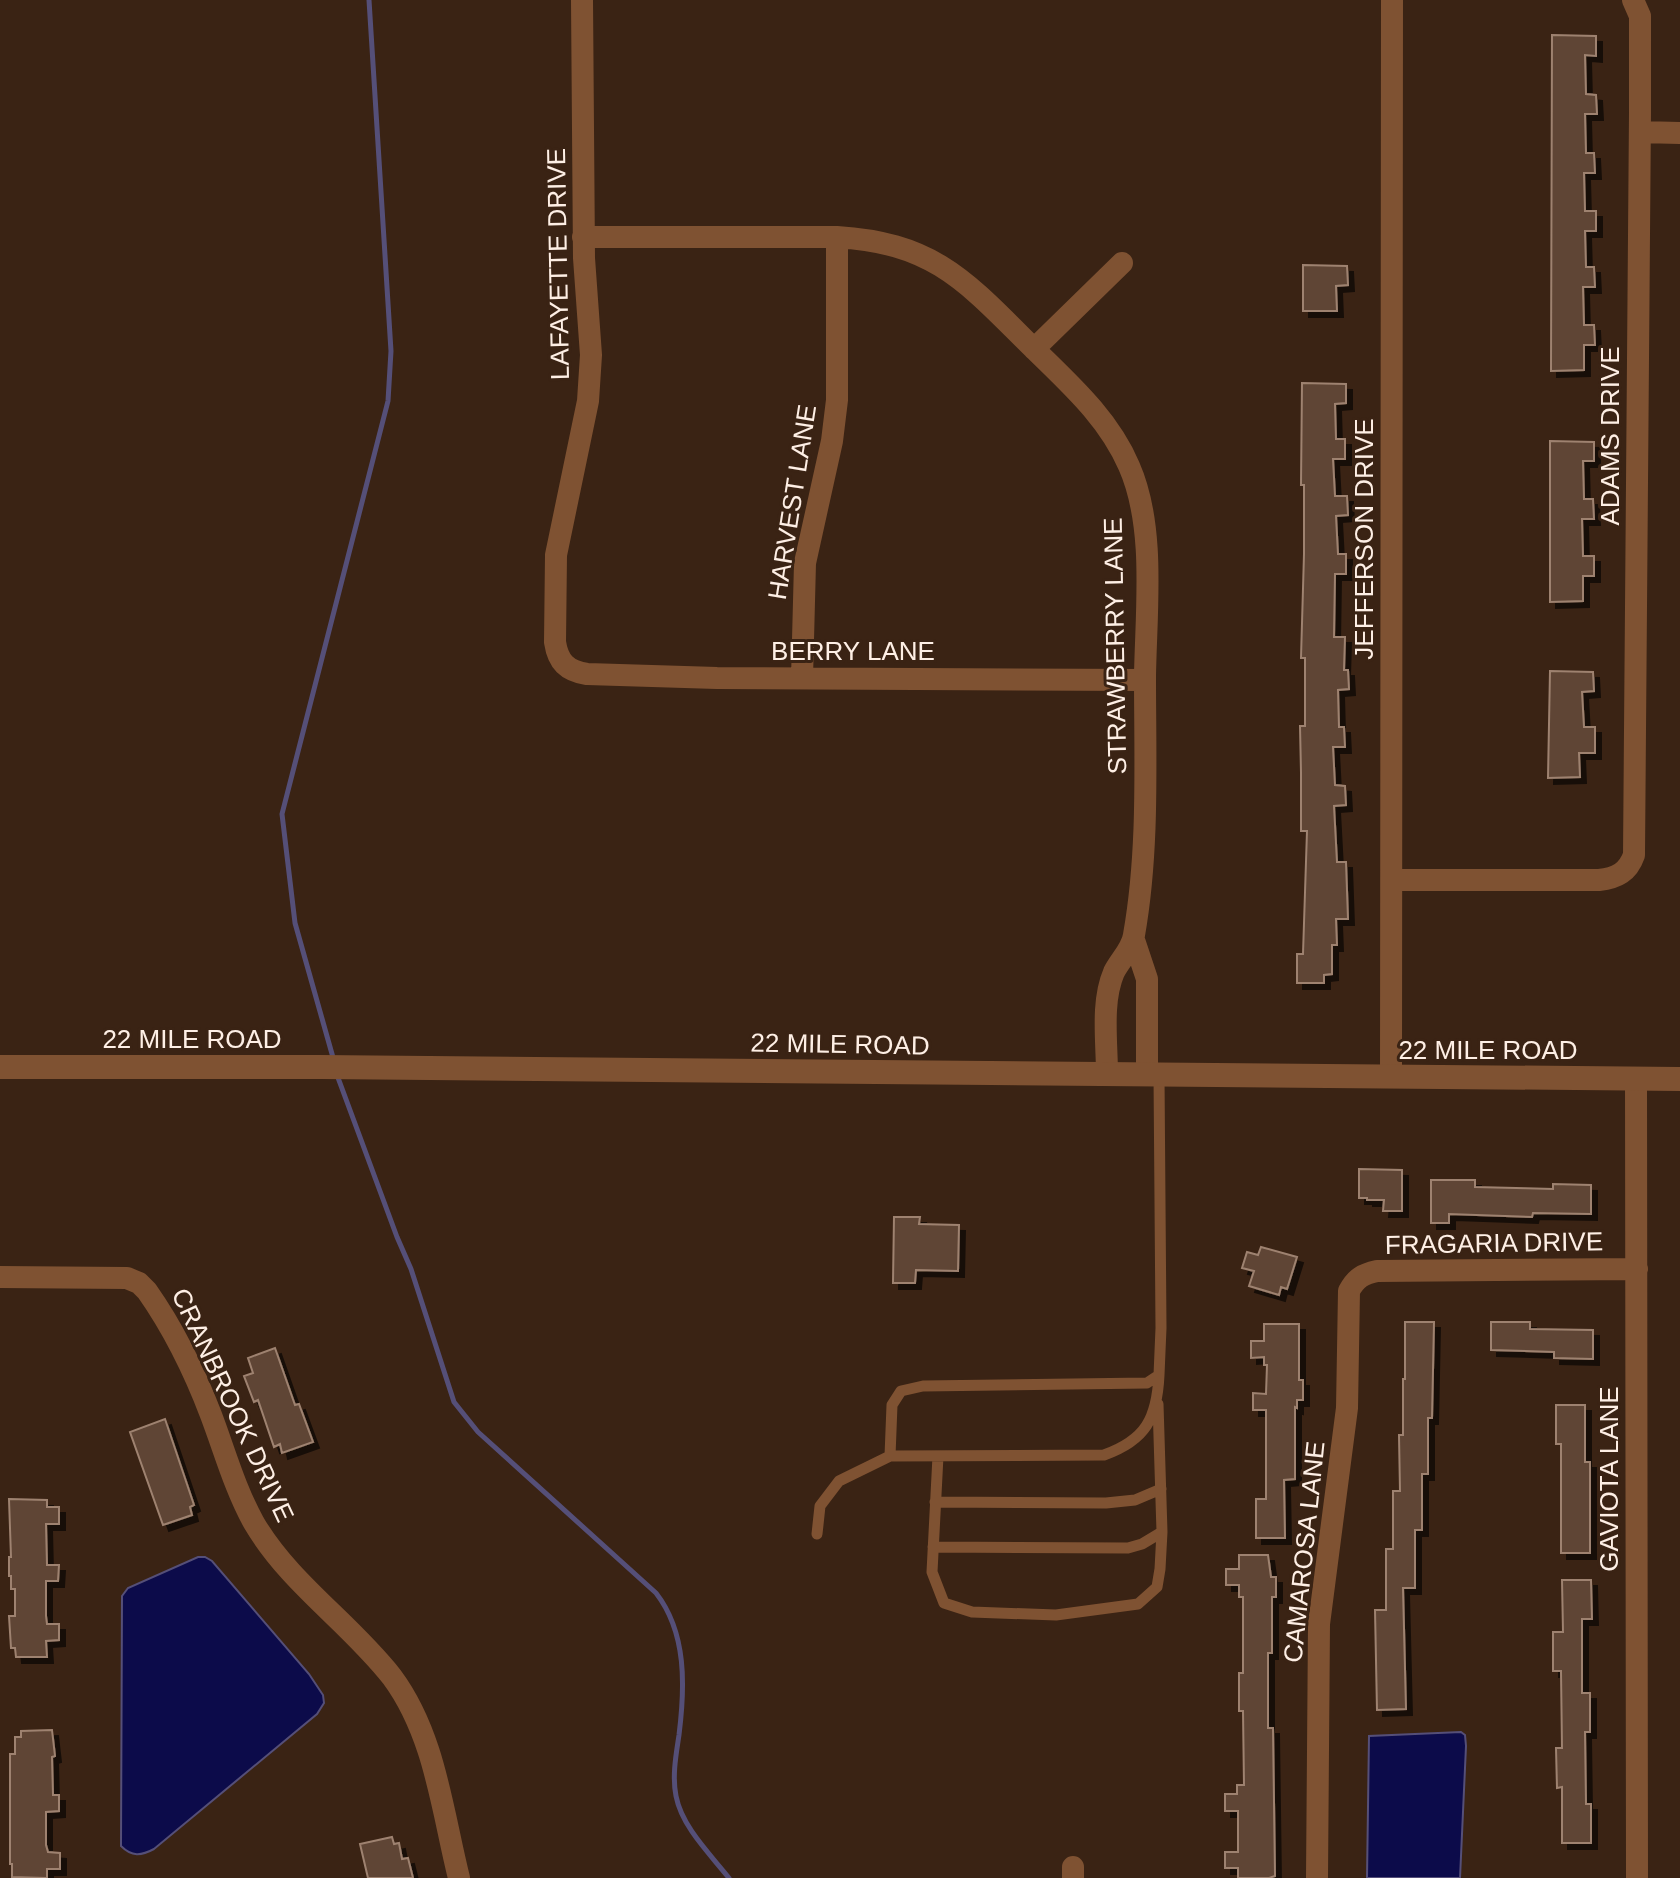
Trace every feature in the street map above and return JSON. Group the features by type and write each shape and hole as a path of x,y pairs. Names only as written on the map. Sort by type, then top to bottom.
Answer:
{"street":[{"name":"LAFAYETTE DRIVE","path":"563,665 555,642 556,555 584,421 591,366 583,237 582,0"},
{"name":"JEFFERSON DRIVE","path":"1391,1077 1392,0"},
{"name":"ADAMS DRIVE","path":"1392,880 1599,880 1618,876 1625,871 1634,855 1640,16 1633,0"},
{"path":"1640,132 1680,133"},
{"name":"STRAWBERRY LANE","path":"583,237 837,237 891,244 941,264 984,298 1102,419 1122,450 1137,485 1146,539 1143,860 1134,940 1147,979 1153,1074"},
{"name":"HARVEST LANE","path":"802,678 805,563 832,441 837,400 837,237"},
{"path":"1034,349 1122,263"},
{"name":"BERRY LANE","path":"563,665 587,674 1145,680"},
{"name":"STRAWBERRY LANE","path":"1107,1074 1108,995 1113,973 1134,940"},
{"name":"22 MILE ROAD","path":"0,1067 357,1067 1680,1079"},
{"name":"GAVIOTA LANE","path":"1636,1079 1637,1878"},
{"name":"FRAGARIA DRIVE","path":"1355,1281 1364,1274 1377,1271 1637,1269"},
{"name":"CRANBROOK DRIVE","path":"0,1277 116,1277 139,1283 155,1303 202,1393 233,1478 255,1524 299,1583 376,1658 410,1706 432,1761 459,1878"},
{"name":"CAMAROSA LANE","path":"1317,1878 1319,1624 1346,1421 1348,1303 1349,1291 1355,1281"}],"lane":[{"path":"938,1456 932,1572 944,1603 972,1612 1056,1615 1138,1604 1157,1587 1162,1532 1153,1074"},
{"path":"890,1456 892,1405 901,1391 923,1386 1147,1383 1159,1375"},
{"path":"817,1534 820,1506 839,1481 890,1456 1104,1455 1121,1449 1139,1436 1158,1404"},
{"path":"935,1502 1106,1503 1135,1500 1161,1489"},
{"path":"933,1547 1128,1548 1162,1532"}],"shaded area":[{"path":"198,1557 212,1561 309,1674 323,1695 324,1703 317,1714 154,1849 133,1854 121,1846 122,1596 128,1588"},
{"path":"1461,1732 1465,1735 1466,1746 1460,1878 1367,1878 1369,1736"}],"building":[{"path":"1552,35 1596,36 1596,56 1585,55 1586,94 1596,95 1597,114 1585,114 1586,153 1594,153 1595,173 1584,173 1585,211 1596,211 1596,231 1585,231 1586,267 1594,267 1595,287 1583,287 1584,325 1594,325 1595,345 1584,345 1584,370 1551,371"},
{"path":"1303,265 1347,266 1348,285 1336,286 1337,311 1303,311"},
{"path":"1302,383 1346,384 1346,403 1335,404 1336,439 1345,439 1345,459 1333,459 1335,496 1347,496 1348,515 1336,516 1338,554 1346,554 1346,574 1335,574 1334,637 1345,637 1344,670 1348,670 1349,689 1338,690 1339,727 1344,727 1345,747 1333,747 1335,785 1345,786 1346,805 1334,806 1337,862 1346,862 1348,919 1336,919 1337,945 1332,945 1332,974 1324,975 1324,983 1297,983 1297,954 1303,954 1307,831 1301,831 1300,726 1305,726 1305,658 1301,658 1304,554"},
{"path":"1550,441 1594,442 1594,461 1583,461 1584,499 1593,499 1594,519 1582,519 1583,556 1594,556 1594,576 1583,576 1583,601 1550,602"},
{"path":"1550,671 1593,672 1594,691 1582,692 1584,727 1595,727 1595,753 1579,753 1580,777 1548,778"},
{"path":"1359,1169 1402,1170 1402,1211 1383,1211 1384,1200 1359,1198"},
{"path":"1431,1180 1475,1180 1475,1187 1553,1189 1553,1184 1591,1185 1591,1214 1533,1213 1532,1217 1449,1214 1449,1223 1431,1223"},
{"path":"894,1217 920,1217 919,1224 959,1225 958,1271 916,1270 915,1283 893,1283"},
{"path":"1261,1247 1297,1257 1287,1289 1281,1287 1279,1295 1249,1286 1254,1271 1242,1268 1247,1252 1258,1255"},
{"path":"1405,1322 1434,1322 1428,1474 1422,1474 1422,1530 1415,1530 1415,1588 1403,1588 1406,1709 1377,1710 1375,1610 1386,1610 1386,1549 1393,1549 1393,1491 1400,1491 1399,1435 1403,1435"},
{"path":"1491,1322 1530,1322 1530,1329 1593,1330 1593,1359 1554,1358 1554,1352 1491,1350"},
{"path":"1264,1324 1299,1324 1299,1380 1303,1380 1303,1400 1297,1400 1295,1407 1295,1479 1284,1480 1285,1538 1256,1538 1256,1499 1266,1499 1266,1410 1253,1410 1253,1393 1266,1394 1267,1365 1264,1365 1264,1357 1251,1358 1251,1341 1264,1341"},
{"path":"275,1348 295,1405 299,1404 313,1442 282,1453 280,1444 274,1447 258,1400 254,1402 244,1376 253,1373 248,1358"},
{"path":"1556,1405 1585,1405 1585,1462 1590,1462 1590,1553 1561,1553 1561,1444 1556,1444"},
{"path":"165,1419 194,1505 190,1507 192,1515 163,1525 130,1432"},
{"path":"9,1499 47,1500 47,1507 59,1507 59,1524 46,1524 47,1565 59,1565 58,1581 46,1581 47,1624 59,1624 59,1640 46,1641 47,1657 16,1657 15,1648 11,1648 9,1616 15,1616 15,1589 11,1589 9,1576"},
{"path":"1239,1555 1268,1555 1271,1577 1276,1577 1276,1597 1272,1597 1272,1653 1268,1653 1268,1728 1273,1728 1275,1876 1269,1878 1238,1878 1238,1868 1225,1868 1225,1852 1238,1852 1238,1811 1225,1811 1225,1794 1237,1794 1237,1785 1244,1785 1243,1711 1239,1711 1239,1673 1243,1673 1243,1597 1239,1597 1239,1585 1226,1585 1226,1569 1239,1569"},
{"path":"1562,1580 1591,1580 1592,1619 1582,1619 1582,1693 1590,1693 1590,1732 1585,1732 1586,1804 1591,1804 1591,1843 1562,1843 1562,1787 1557,1788 1556,1748 1562,1748 1561,1671 1553,1671 1553,1632 1563,1632"},
{"path":"52,1730 55,1756 52,1757 53,1795 59,1795 59,1811 46,1812 46,1845 48,1852 60,1853 60,1869 47,1869 47,1878 12,1877 10,1754 15,1754 15,1737 21,1737 21,1731"},
{"path":"392,1837 394,1844 399,1843 402,1859 408,1858 413,1878 368,1878 360,1844"}],"waterway":[{"path":"334,1061 295,923 282,814 388,401 391,351 369,0"},
{"path":"337,1075 411,1269 454,1402 478,1432 656,1593 674,1625 683,1680 674,1773 676,1796 690,1829 729,1878"}]}
